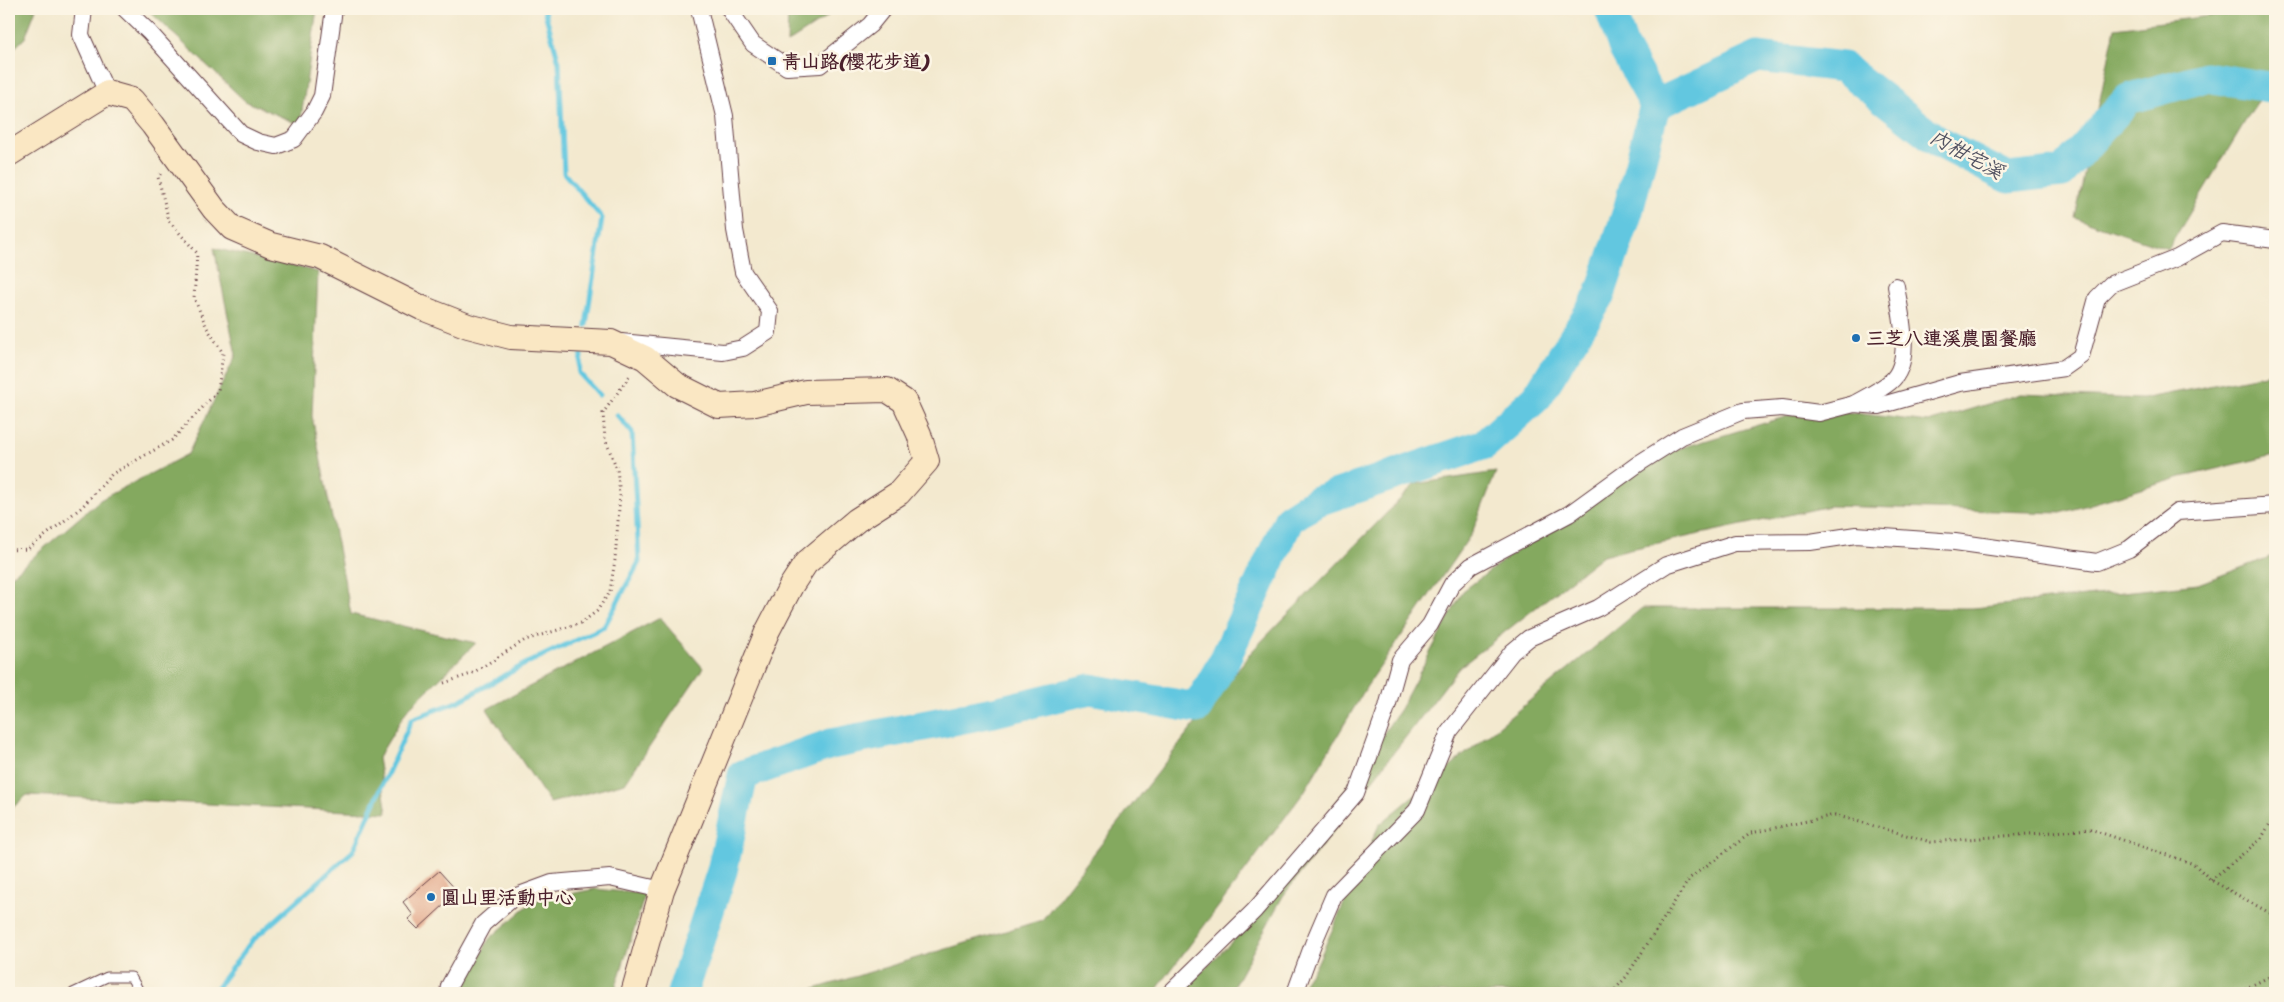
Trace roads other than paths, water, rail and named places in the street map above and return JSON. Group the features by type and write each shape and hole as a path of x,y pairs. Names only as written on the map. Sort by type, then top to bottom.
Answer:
{"street":[{"path":"84,9 81,35 107,93"},
{"path":"125,9 150,32 241,134 258,142 276,146 294,139 314,112 322,96 334,9"},
{"path":"9,154 107,93 132,100 214,209 232,228 271,245 320,257 422,308 468,326 511,337 611,342 723,352 743,348 768,332 770,311 743,272 735,230 725,116 699,9"},
{"path":"728,9 753,44 787,67 820,65 870,24 883,9"},
{"path":"1854,404 1880,406 1960,383 2064,368 2081,356 2097,298 2111,284 2177,258 2222,233 2275,240"},
{"path":"1170,993 1254,910 1356,793 1387,708 1400,660 1430,625 1452,584 1471,566 1569,514 1638,464 1682,436 1743,411 1782,408 1819,413 1854,404 1892,381 1904,361 1896,286"},
{"path":"611,342 645,358 678,385 719,406 755,404 806,392 887,390 904,401 919,434 927,461 900,493 857,520 806,563 791,586 768,632 662,890 633,993"},
{"path":"1295,993 1334,895 1417,810 1450,732 1512,652 1530,638 1598,608 1666,565 1735,542 1810,542 1856,535 1955,542 2097,562 2129,549 2177,512 2275,505"},
{"path":"448,993 449,986 484,924 514,897 552,882 610,878 662,890"}],"lane":[{"path":"73,993 107,978 131,977 140,993"}],"waterway":[{"path":"544,9 559,62 564,173 602,218 586,325"},
{"path":"682,993 722,871 743,775 831,744 994,712 1090,689 1197,708 1225,659 1289,519 1317,501 1485,444 1537,397 1599,297 1628,211 1655,105 1624,49 1610,9"},
{"name":"內柑宅溪","path":"1655,105 1758,57 1843,67 1940,143 2008,178 2062,172 2128,99 2206,77 2275,88"},
{"path":"581,356 579,373 599,395"},
{"path":"213,993 251,942 353,851 412,719 459,701 527,663 604,627 639,562 632,432 617,415"}],"place":[{"name":"青山路(櫻花步道)","path":"772,61"},
{"name":"三芝八連溪農園餐廳","path":"1856,338"},
{"name":"圓山里活動中心","path":"431,897"}]}
